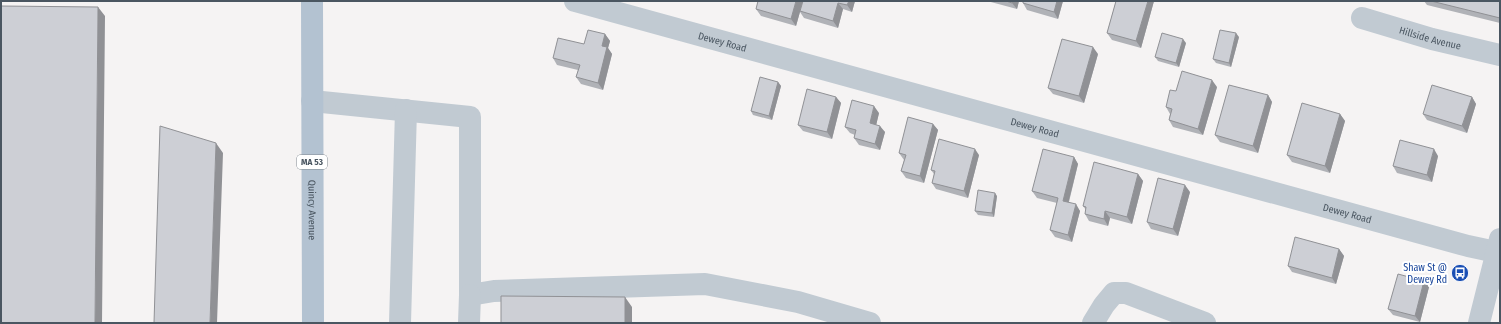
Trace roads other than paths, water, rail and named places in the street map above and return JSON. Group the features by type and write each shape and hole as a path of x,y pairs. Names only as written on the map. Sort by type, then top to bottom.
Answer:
{"main road":[{"name":"Quincy Avenue","path":"312,1 313,323"}],"street":[{"name":"Dewey Road","path":"575,1 600,4 1468,246 1498,245"},
{"name":"Hillside Avenue","path":"1362,18 1432,39 1500,55"},
{"path":"312,101 470,116 469,323"},
{"path":"400,323 406,110"},
{"path":"1480,323 1498,245"},
{"path":"470,295 494,291 705,284 798,302 870,323"},
{"path":"1093,323 1104,305 1114,293 1126,293 1205,323"}],"place":[{"name":"Shaw St @ Dewey Rd","path":"1460,273"}]}
